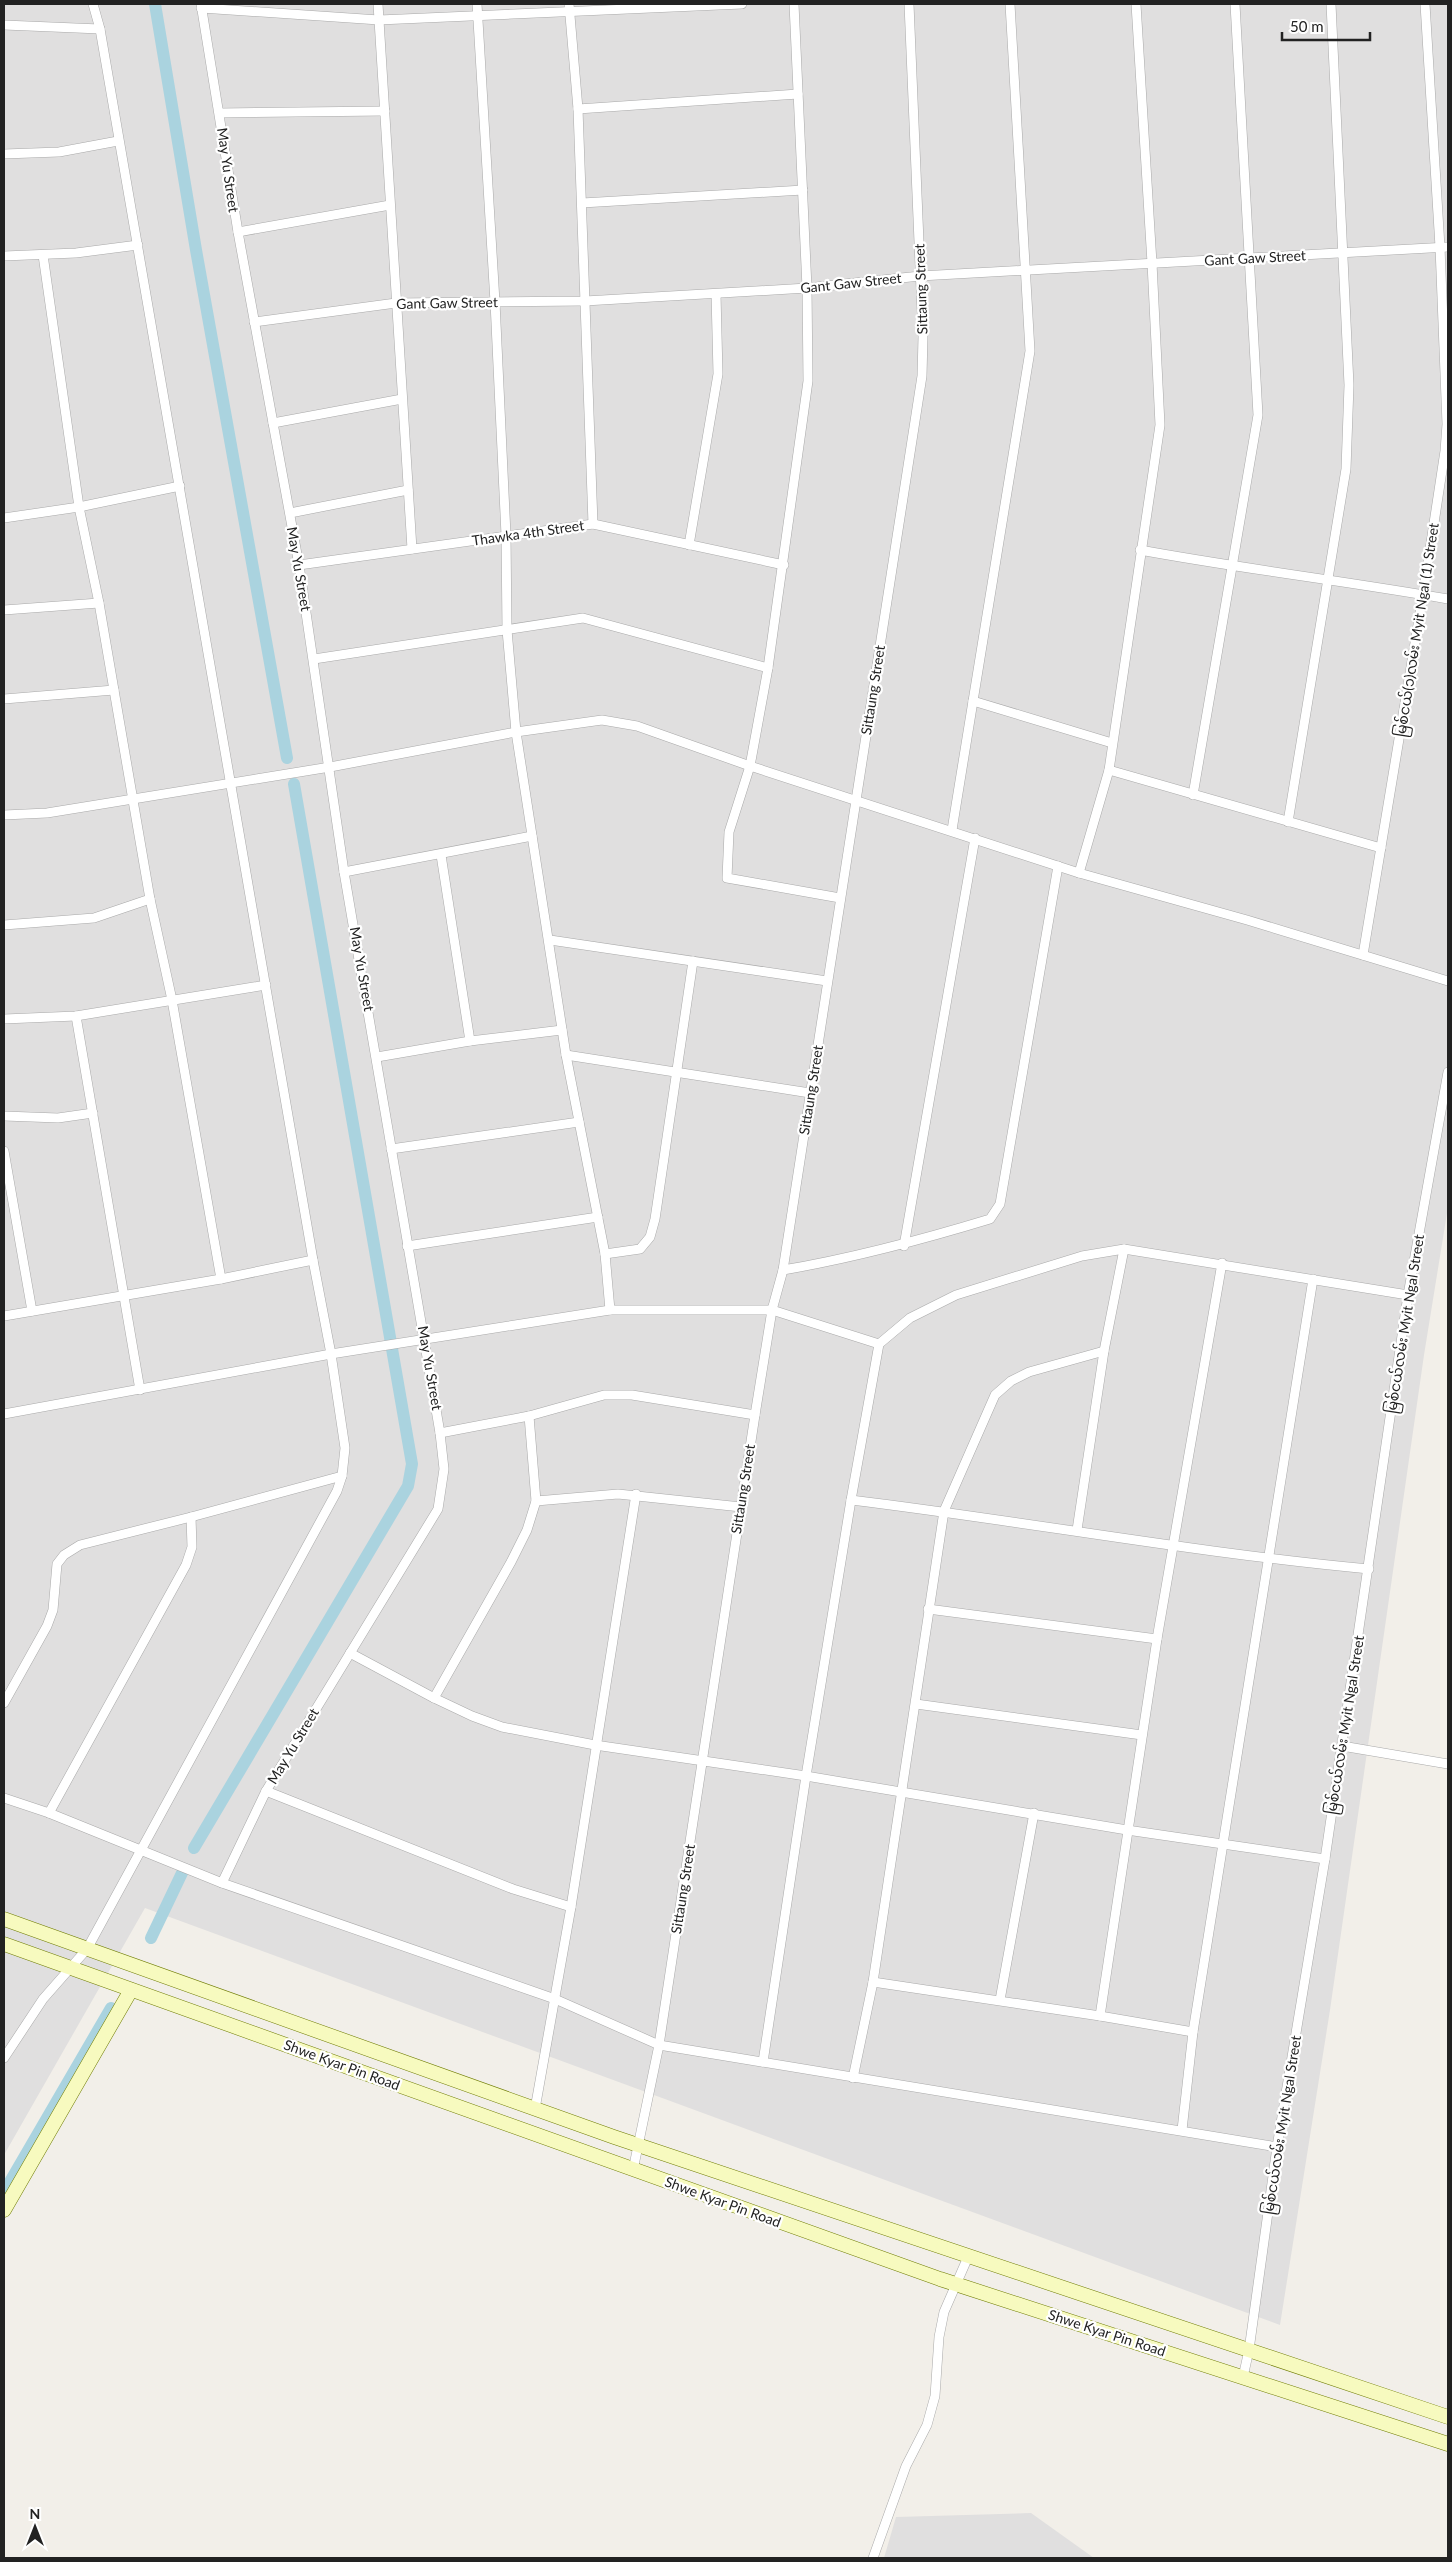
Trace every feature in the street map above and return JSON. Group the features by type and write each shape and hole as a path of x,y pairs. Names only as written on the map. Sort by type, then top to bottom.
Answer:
{"street":[{"path":"4,2058 43,1999 87,1949 337,1491 342,1476 345,1448 331,1354 313,1260 138,245 100,30 93,4"},
{"path":"378,4 412,550"},
{"path":"477,4 495,302 506,535 507,630 516,732 550,940 566,1055 605,1254 610,1310"},
{"path":"201,6 379,20 478,16 570,8 742,4"},
{"path":"794,4 807,288 808,381 784,566 768,668 750,766 729,832 727,878 840,898"},
{"name":"Sittaung Street","path":"633,2170 659,2044 755,1415 772,1310 783,1270 922,376 909,4"},
{"path":"952,830 1030,351 1027,269 1010,4"},
{"path":"1079,873 1108,770 1160,425 1136,4"},
{"path":"1194,795 1258,415 1235,4"},
{"path":"1288,822 1329,579 1346,469 1349,428 1344,252 1331,4"},
{"name":"မြစ်ငယ်(၁)လမ်း Myit Ngal (1) Street","path":"1363,955 1423,595 1445,451 1447,424 1444,247 1425,4"},
{"name":"May Yu Street","path":"201,6 238,232 299,565 344,872 377,1057 407,1246 425,1340 444,1469 438,1510 266,1792 222,1882"},
{"path":"570,8 578,109 593,524"},
{"path":"4,24 100,30"},
{"path":"578,109 798,94"},
{"path":"220,113 385,111"},
{"path":"4,154 59,152 118,140"},
{"path":"582,203 803,190"},
{"path":"238,232 390,205"},
{"path":"4,256 76,253 138,245"},
{"name":"Gant Gaw Street","path":"254,322 396,303 585,301 716,294 807,288 920,276 1027,269 1444,247"},
{"path":"43,254 79,507 99,604 150,899 172,1000 221,1279"},
{"path":"689,545 718,374 716,294"},
{"path":"273,422 402,399"},
{"path":"4,518 79,507 180,486"},
{"path":"290,513 408,490"},
{"name":"Thawka 4th Street","path":"299,565 593,524 784,566"},
{"path":"1140,550 1232,567 1329,579 1448,599"},
{"path":"4,610 99,604"},
{"path":"314,659 583,618 768,668"},
{"path":"4,699 114,690"},
{"path":"973,701 1112,743"},
{"path":"4,815 46,813 330,767 516,732 602,720 636,726 750,766 952,830 1079,873 1448,981"},
{"path":"1108,770 1382,848"},
{"path":"344,872 441,855 532,836"},
{"path":"904,1246 975,838"},
{"path":"441,855 470,1041"},
{"path":"783,1270 854,1258 904,1246 990,1219 1000,1204 1058,866"},
{"path":"4,925 94,918 150,899"},
{"path":"550,940 827,981"},
{"path":"605,1254 640,1249 650,1237 655,1219 693,961"},
{"path":"4,1019 76,1016 266,985"},
{"path":"76,1016 140,1390"},
{"path":"377,1057 470,1041 562,1030"},
{"path":"566,1055 810,1093"},
{"name":"မြစ်ငယ်လမ်း Myit Ngal Street","path":"1243,2377 1249,2350 1277,2147 1325,1859 1408,1295 1448,1072"},
{"path":"4,1116 58,1118 93,1113"},
{"path":"391,1149 579,1122"},
{"path":"4,1151 32,1311"},
{"path":"407,1246 598,1217"},
{"path":"763,2062 806,1776 851,1500 879,1344 910,1318 956,1295 1082,1256 1124,1249 1222,1263 1408,1295"},
{"path":"1077,1530 1104,1351 1124,1249"},
{"path":"4,1316 221,1279 313,1260"},
{"path":"1100,2016 1157,1639 1222,1263"},
{"path":"1182,2130 1193,2032 1313,1279"},
{"path":"4,1414 331,1354 610,1310 772,1310 879,1344"},
{"path":"853,2078 872,1982 944,1511 995,1395 1011,1381 1029,1372 1104,1351"},
{"path":"440,1434 529,1416 604,1396 632,1395 755,1415"},
{"path":"434,1698 527,1530 536,1501 529,1416"},
{"path":"4,1703 47,1626 53,1610 57,1564 64,1555 80,1545 342,1476"},
{"path":"536,1501 588,1495 636,1494 741,1507"},
{"path":"535,2109 571,1907 636,1494"},
{"path":"851,1500 1077,1530 1268,1560 1369,1569"},
{"path":"49,1813 186,1565 192,1547 191,1517"},
{"path":"928,1609 1157,1639"},
{"path":"350,1653 434,1698 472,1716 502,1727 595,1745 806,1776 902,1794 1034,1813 1127,1830 1325,1859"},
{"path":"916,1704 1142,1735"},
{"path":"1342,1746 1448,1764"},
{"path":"266,1792 514,1889 571,1907"},
{"path":"4,1798 49,1813 175,1865 555,1999 659,2044 853,2078 1182,2130 1277,2147"},
{"path":"1000,2000 1034,1813"},
{"name":"Shwe Kyar Pin Road","path":"4,1919 639,2146 1448,2416"},
{"name":"Shwe Kyar Pin Road","path":"4,1944 955,2284 1448,2444"},
{"path":"872,1982 1000,2000 1193,2032"},
{"path":"4,2210 131,1990"},
{"path":"873,2558 906,2466 927,2424 935,2396 939,2337 944,2312 968,2257"}],"shaded area":[{"path":"4,4 1448,4 1448,1207 1424,1355 1330,2010 1280,2325 145,1908 4,2155"},
{"path":"1031,2513 1094,2558 884,2558 896,2517"}],"waterway":[{"path":"155,4 196,250 287,758"},
{"path":"194,1848 408,1486 412,1464 294,784"},
{"path":"151,1938 182,1873"},
{"path":"4,2192 111,2008"}]}
